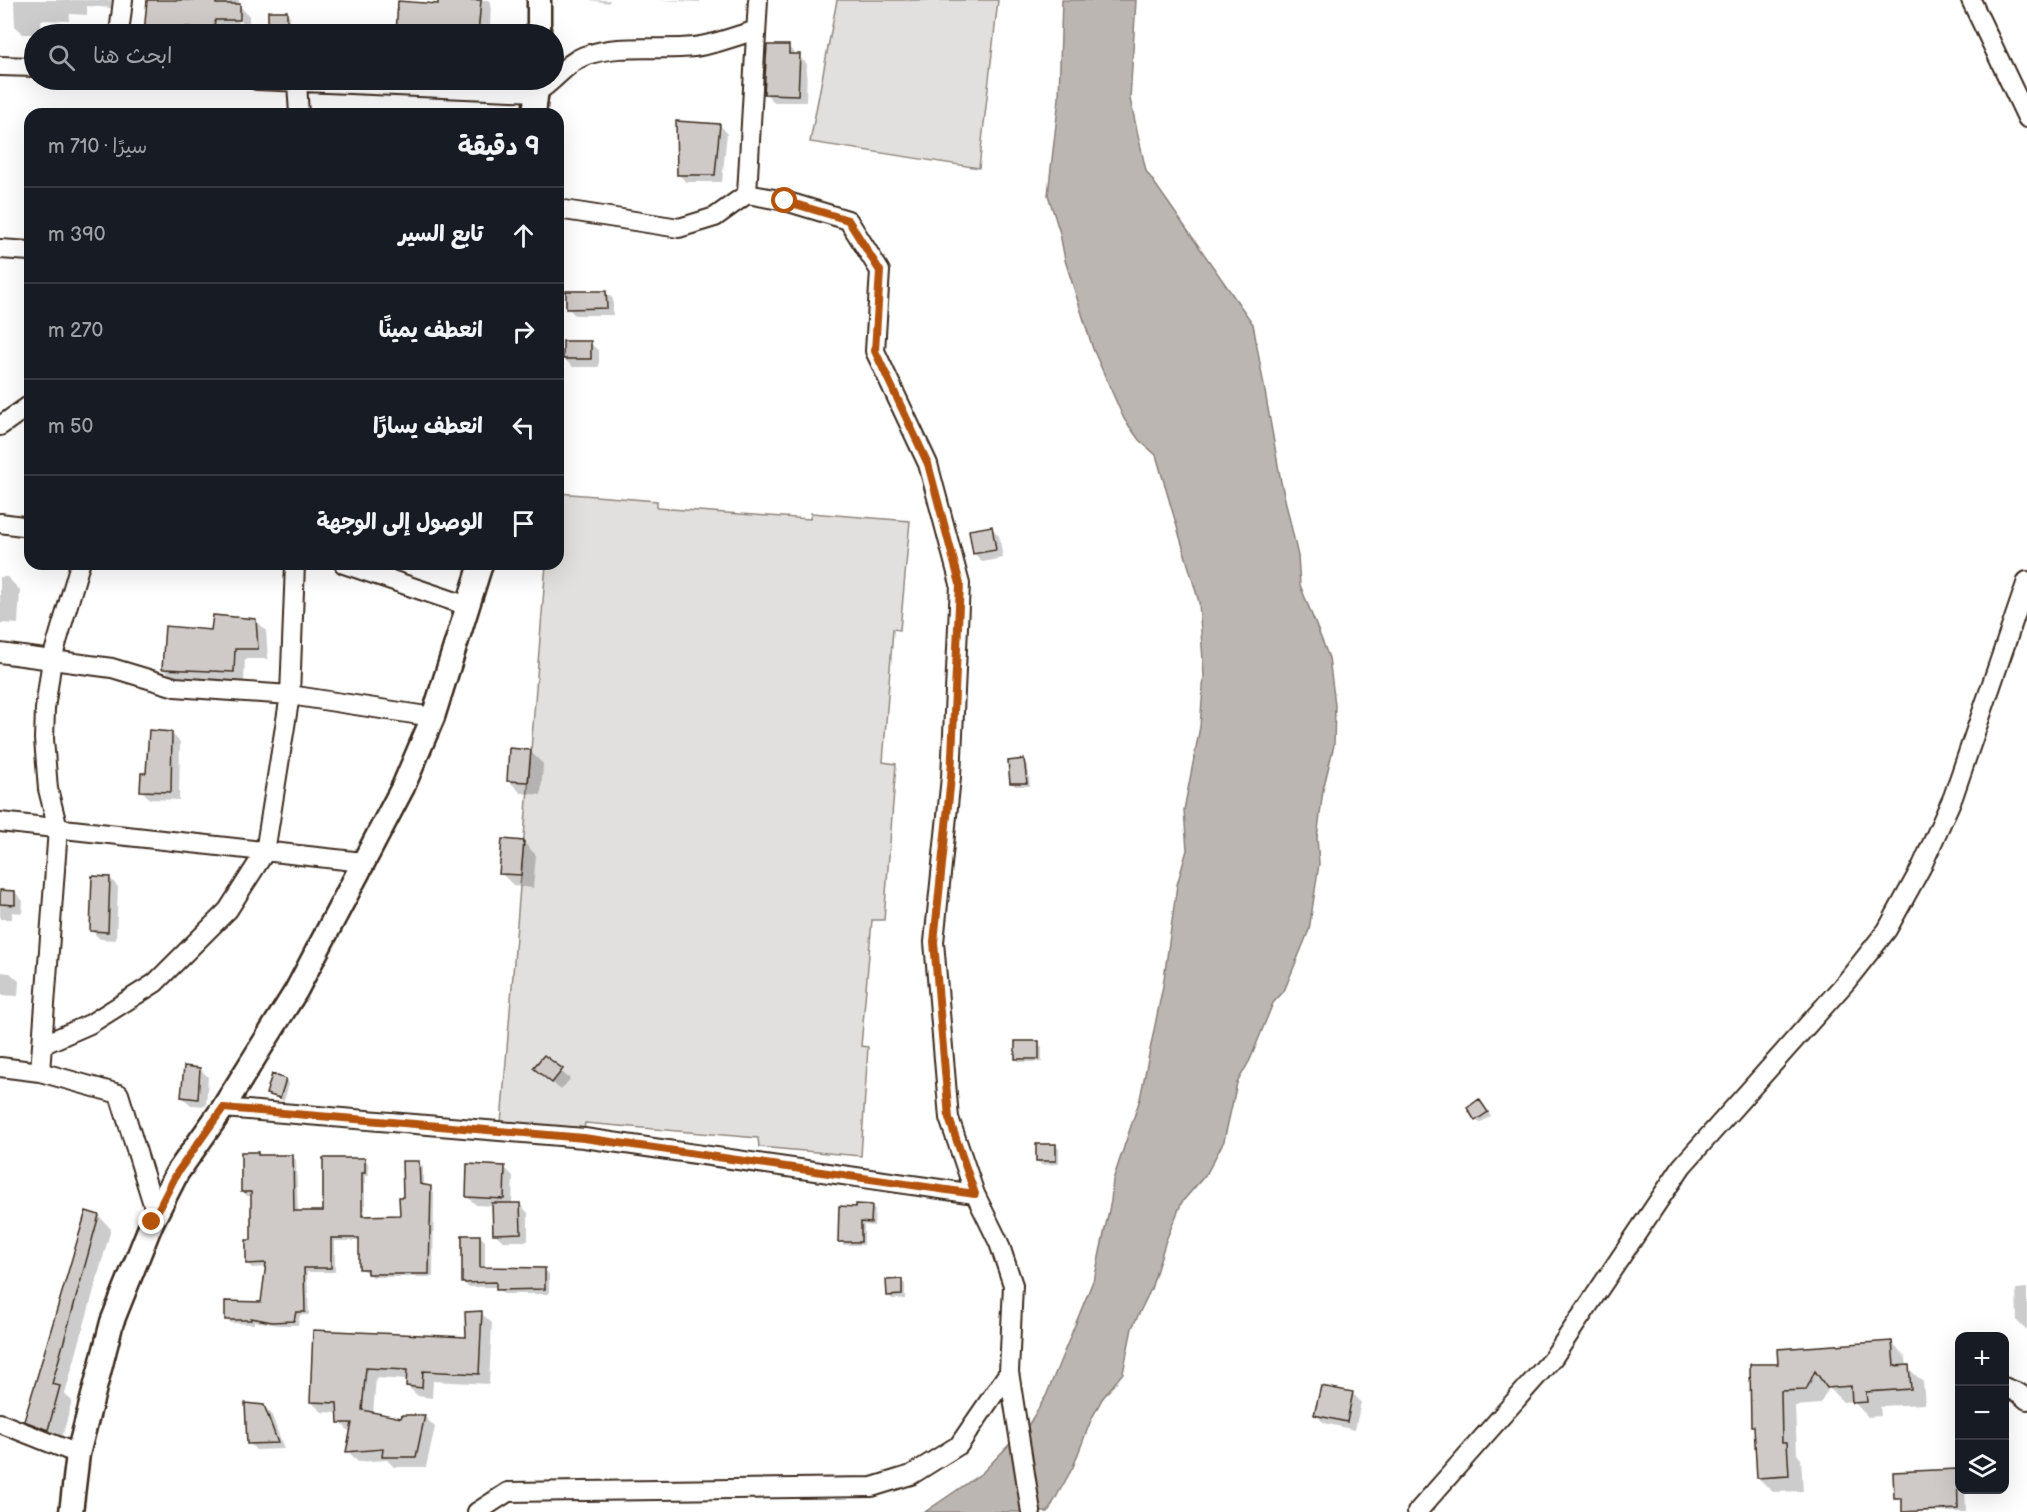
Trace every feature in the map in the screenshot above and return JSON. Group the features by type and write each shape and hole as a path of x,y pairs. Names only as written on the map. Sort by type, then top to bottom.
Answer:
{"street":[{"path":"121,24 123,0"},
{"path":"539,0 539,24"},
{"path":"747,194 758,0"},
{"path":"1971,0 2027,118"},
{"path":"564,72 584,56 625,48 695,47 756,30"},
{"path":"0,66 24,67"},
{"path":"297,90 299,108"},
{"path":"436,90 536,95"},
{"path":"564,210 679,228 715,217 747,194 785,201 848,220 880,271 875,351 928,464 960,584 951,777 934,942 949,1118 975,1194 999,1243 1013,1285 1010,1372 1031,1512"},
{"path":"0,249 24,251"},
{"path":"0,426 24,409"},
{"path":"0,524 24,526"},
{"path":"40,1072 58,829 48,789 44,739 45,709 52,659 78,570"},
{"path":"42,1045 90,1024 155,983 228,910 265,852 290,695 295,570"},
{"path":"362,570 468,606"},
{"path":"71,1512 78,1454 112,1322 156,1214 177,1173 223,1108 296,991 403,787 433,717 479,570"},
{"path":"1417,1512 1553,1358 1682,1166 1846,982 1887,930 1921,868 1953,797 2027,581"},
{"path":"0,653 112,668 175,687 290,695 433,717"},
{"path":"0,822 363,862"},
{"path":"0,1067 40,1072 119,1094 156,1214"},
{"path":"223,1108 584,1138 975,1194"},
{"path":"477,1512 508,1492 872,1487 911,1475 959,1445 1010,1372"},
{"path":"2009,1381 2027,1382"},
{"path":"2009,1390 2019,1393 2027,1400"},
{"path":"0,1423 78,1454"}],"shaded area":[{"path":"837,0 998,0 979,168 810,142"},
{"path":"1062,0 1136,0 1130,99 1146,171 1253,324 1281,482 1298,556 1300,585 1329,658 1335,705 1334,745 1323,790 1317,838 1319,864 1309,930 1284,991 1273,1003 1250,1060 1237,1083 1224,1141 1207,1173 1182,1202 1166,1240 1151,1289 1132,1328 1123,1373 1102,1399 1091,1420 1073,1467 1048,1512 925,1512 982,1473 1029,1424 1046,1396 1095,1276 1111,1201 1113,1180 1140,1099 1163,986 1177,885 1187,850 1184,810 1200,727 1204,675 1199,602 1156,455 1139,440 1124,419 1093,349 1065,260 1060,233 1048,195 1059,98"},
{"path":"564,493 657,501 657,508 810,519 811,513 910,521 900,630 893,629 883,762 896,764 884,920 872,920 861,1046 868,1047 861,1156 759,1147 758,1138 585,1123 584,1130 501,1123 546,570 564,570"}],"building":[{"path":"147,0 216,0 216,4 240,4 240,20 215,20 215,24 145,24"},
{"path":"438,0 481,0 479,24 397,24 398,1 438,4"},
{"path":"268,11 287,11 287,24 268,24"},
{"path":"767,45 789,45 789,54 800,54 798,95 764,94"},
{"path":"676,121 720,124 715,175 677,175"},
{"path":"566,291 606,291 607,308 566,309"},
{"path":"564,341 591,341 591,359 564,359"},
{"path":"992,526 996,550 973,554 969,530"},
{"path":"213,615 256,619 258,649 235,649 234,672 162,669 165,626 211,630"},
{"path":"149,730 172,732 171,792 140,791 141,773 146,773"},
{"path":"509,748 531,750 528,782 507,781"},
{"path":"1024,759 1027,783 1010,783 1008,761"},
{"path":"502,839 524,841 521,875 499,874"},
{"path":"92,876 110,877 108,932 90,931"},
{"path":"0,890 15,891 15,905 0,904"},
{"path":"1015,1041 1039,1041 1039,1059 1015,1059"},
{"path":"544,1055 563,1069 552,1083 533,1068"},
{"path":"184,1066 200,1068 198,1099 181,1097"},
{"path":"272,1074 286,1079 280,1098 266,1094"},
{"path":"1479,1099 1488,1112 1475,1121 1467,1108"},
{"path":"1036,1144 1056,1144 1056,1161 1036,1161"},
{"path":"241,1152 258,1152 258,1155 293,1155 294,1211 323,1211 323,1158 365,1158 365,1173 362,1173 362,1216 400,1215 399,1197 403,1197 402,1161 419,1161 420,1184 431,1186 429,1274 367,1274 367,1269 359,1269 359,1238 331,1238 331,1268 304,1268 305,1312 296,1312 294,1321 272,1322 251,1318 251,1320 225,1320 225,1301 261,1302 266,1263 246,1264 246,1240 251,1240 251,1192 241,1192"},
{"path":"467,1164 505,1166 504,1199 466,1197"},
{"path":"492,1203 520,1203 521,1233 493,1234"},
{"path":"856,1204 872,1205 871,1223 861,1222 861,1242 838,1242 839,1206 856,1207"},
{"path":"86,1211 99,1215 52,1384 60,1386 48,1430 24,1421"},
{"path":"462,1235 480,1235 480,1267 545,1268 545,1289 496,1290 496,1282 462,1283"},
{"path":"902,1279 902,1295 887,1296 886,1280"},
{"path":"482,1311 479,1374 423,1371 422,1388 406,1386 407,1370 366,1368 362,1410 401,1418 402,1415 425,1415 416,1457 382,1457 383,1449 346,1452 352,1423 338,1423 337,1403 310,1402 313,1330 466,1337 465,1312"},
{"path":"1892,1341 1894,1366 1909,1365 1911,1389 1866,1392 1867,1402 1852,1403 1851,1386 1827,1388 1815,1371 1806,1390 1781,1391 1782,1442 1787,1442 1789,1476 1757,1478 1754,1426 1751,1426 1750,1364 1778,1364 1777,1349"},
{"path":"1321,1386 1353,1392 1347,1422 1314,1415"},
{"path":"245,1403 264,1405 278,1443 247,1444"},
{"path":"1955,1469 1955,1494 1958,1494 1958,1509 1902,1512 1902,1498 1894,1498 1893,1472"}],"route":[{"path":"152,1222 177,1173 223,1108 584,1138 975,1194 949,1118 934,942 951,777 960,584 928,464 875,351 880,271 848,220 785,201"}]}
